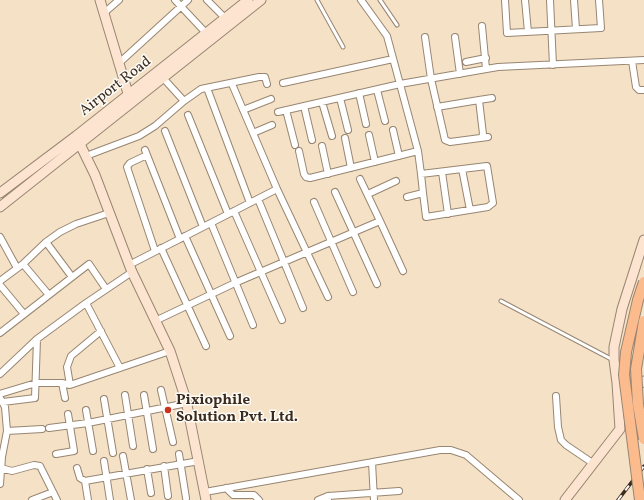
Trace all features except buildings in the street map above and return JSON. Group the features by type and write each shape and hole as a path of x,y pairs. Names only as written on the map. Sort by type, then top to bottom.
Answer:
{"main road":[{"path":"640,500 624,375 626,352 638,300 644,282"},
{"path":"644,321 636,369 638,404 644,439"}],"street":[{"path":"100,0 130,100"},
{"path":"104,13 119,0"},
{"path":"175,0 206,33"},
{"path":"118,64 188,0"},
{"path":"207,0 225,18"},
{"name":"Airport Road","path":"0,193 76,136 130,100 206,33 248,0"},
{"path":"0,207 81,144 130,100 164,78 261,0"},
{"path":"361,0 387,36 418,151 426,217 488,207 492,203 487,168 484,166 421,174"},
{"path":"504,0 507,33 601,28 599,0"},
{"path":"525,0 528,32"},
{"path":"550,0 552,65"},
{"path":"574,0 576,29"},
{"path":"482,26 486,69"},
{"path":"424,36 430,79 447,142 485,137 483,134 479,100"},
{"path":"454,37 460,74"},
{"path":"466,62 486,58"},
{"path":"283,83 393,59"},
{"path":"278,112 400,84 486,69 644,60"},
{"path":"632,61 636,87 639,90 644,90"},
{"path":"86,156 139,136 155,126 196,92 207,88 262,77 265,77 267,84"},
{"path":"164,78 184,101"},
{"path":"232,84 277,190 328,297"},
{"path":"207,88 250,203"},
{"path":"377,90 385,121"},
{"path":"359,93 366,124"},
{"path":"340,98 348,130"},
{"path":"437,107 492,98"},
{"path":"243,110 271,99"},
{"path":"322,102 332,136"},
{"path":"304,106 312,140"},
{"path":"286,110 295,145"},
{"path":"188,115 228,214"},
{"path":"253,133 272,125"},
{"path":"393,130 399,156"},
{"path":"165,131 203,227"},
{"path":"369,135 375,162"},
{"path":"76,136 86,156 130,268 154,321 170,351 187,403 205,496 226,488 440,450 458,451 466,455 520,500"},
{"path":"345,138 351,168"},
{"path":"322,146 328,174"},
{"path":"298,152 306,177 310,178 418,151"},
{"path":"206,346 158,250 127,167 130,163 146,152 183,237 212,293 230,336"},
{"path":"462,169 470,210"},
{"path":"442,172 448,214"},
{"path":"360,179 403,271"},
{"path":"368,194 396,181"},
{"path":"0,374 38,339 106,289 130,268 158,250 277,190"},
{"path":"335,192 377,284"},
{"path":"407,196 423,193"},
{"path":"258,199 303,308"},
{"path":"314,202 353,292"},
{"path":"234,211 282,320"},
{"path":"0,281 23,264 46,242 76,224 109,213"},
{"path":"154,321 261,271 380,221"},
{"path":"211,223 237,282 253,325"},
{"path":"0,237 17,268"},
{"path":"565,500 618,433 621,424 614,360 619,320 644,240"},
{"path":"46,242 72,277"},
{"path":"23,264 48,295"},
{"path":"0,333 89,264 106,289"},
{"path":"0,285 24,314"},
{"path":"86,303 120,368"},
{"path":"70,386 67,367 71,356 101,331"},
{"path":"0,484 2,444 7,431 5,407 1,400 33,400 36,396 38,339"},
{"path":"0,394 36,383 62,383 70,386 170,351"},
{"path":"617,383 632,386 644,381"},
{"path":"62,383 65,398"},
{"path":"161,390 173,442"},
{"path":"144,394 153,449"},
{"path":"125,395 133,446"},
{"path":"556,396 558,427 562,440 566,445 594,464"},
{"path":"104,399 113,453"},
{"path":"7,431 88,423 187,403"},
{"path":"86,410 93,451"},
{"path":"56,454 74,451 68,414"},
{"path":"618,433 644,417"},
{"path":"179,454 186,498"},
{"path":"123,456 131,500"},
{"path":"104,461 110,500"},
{"path":"77,468 80,478 85,481 199,461"},
{"path":"372,462 374,500"},
{"path":"1,468 12,470 34,465 40,466 57,500"},
{"path":"164,466 168,496"},
{"path":"147,469 151,493"},
{"path":"85,481 88,500"},
{"path":"226,488 233,495 254,495 259,500"},
{"path":"318,500 374,492 399,491"},
{"path":"32,500 53,492"},
{"path":"635,500 644,494"}],"lane":[{"path":"317,0 342,47"},
{"path":"380,0 397,25"},
{"path":"501,301 614,360"}],"railway":[{"path":"618,500 644,466"}],"place":[{"name":"Pixiophile Solution Pvt. Ltd.","path":"168,410"}]}
